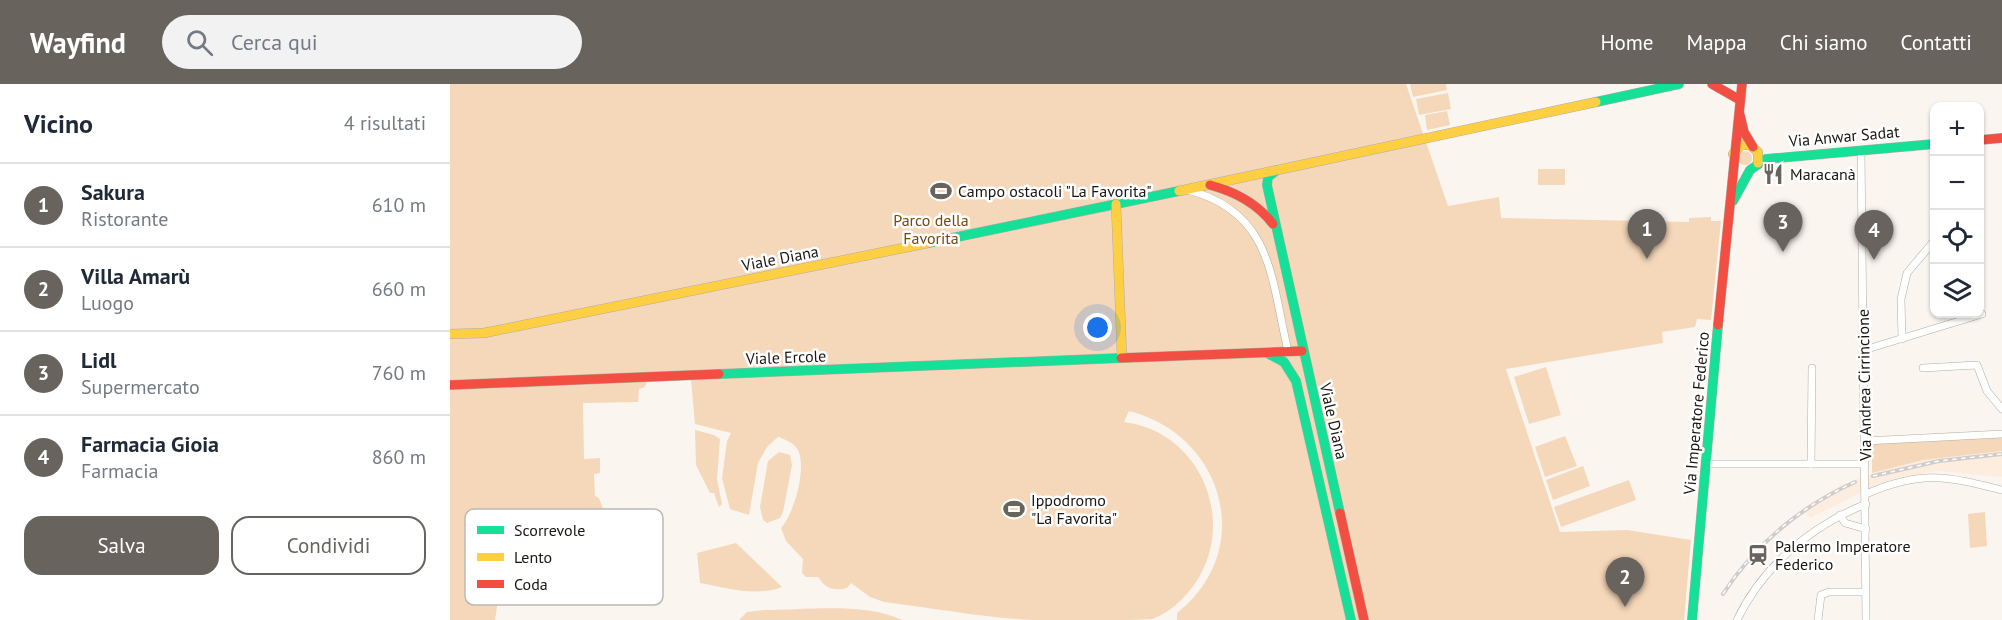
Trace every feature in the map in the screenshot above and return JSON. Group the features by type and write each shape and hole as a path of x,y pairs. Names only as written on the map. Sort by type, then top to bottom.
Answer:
{"street":[{"path":"1279,169 1679,84"},
{"path":"1712,84 1740,105 1744,132 1758,152 1758,163 1750,170 1737,191 1730,209"},
{"name":"Via Imperatore Federico","path":"1692,620 1733,157 1742,84"},
{"path":"1984,140 2002,138"},
{"name":"Via Anwar Sadat","path":"1758,163 1780,157 1930,144"},
{"path":"1750,170 1739,169 1733,157 1742,145 1753,147"},
{"name":"Via Andrea Cirrincione","path":"1861,150 1866,620"},
{"name":"Viale Diana","path":"450,334 484,333 1279,169"},
{"name":"Viale Diana","path":"1279,169 1267,181 1276,229 1364,620"},
{"name":"Viale Diana","path":"1206,184 1230,191 1251,202 1267,216 1276,229"},
{"path":"1183,189 1196,192 1231,210 1254,231 1267,263 1288,351"},
{"path":"1116,204 1122,358"},
{"path":"1902,339 1901,299 1907,273 1930,247"},
{"path":"1864,350 1969,318"},
{"name":"Viale Ercole","path":"450,385 1302,351"},
{"name":"Viale Diana","path":"1264,353 1284,362 1296,381 1351,620"},
{"path":"1923,368 1977,365 1987,391 2002,409"},
{"path":"1811,464 1812,368"},
{"path":"1865,441 2002,434"},
{"path":"1706,464 1865,464"},
{"path":"1866,494 1895,482 1933,476 2002,490"},
{"path":"1737,620 1745,603 1765,576 1790,550 1821,526 1866,504"},
{"path":"1840,515 1845,524 1866,529"},
{"path":"1818,620 1821,595 1829,592 1866,592"}],"shaded area":[{"path":"2002,451 2002,477 1938,471 1901,477 1868,489 1810,518 1803,508 1841,485 1889,468 1923,460"}],"green space":[{"name":"Parco della Favorita","path":"450,84 1406,84 1448,206 1499,197 1501,218 1689,222 1689,218 1711,217 1711,221 1721,221 1711,320 1697,319 1695,327 1662,332 1663,343 1506,369 1560,532 1627,530 1691,540 1684,620 1177,620 1177,613 1202,587 1217,558 1222,528 1219,497 1207,469 1188,444 1162,424 1129,411 1124,422 1151,429 1174,443 1192,462 1205,484 1212,509 1213,535 1207,561 1194,585 1175,605 1152,619 1034,620 884,602 870,597 851,583 847,588 834,589 827,587 818,577 806,577 802,573 803,559 786,541 781,528 794,502 800,479 800,458 794,445 778,437 767,447 758,463 749,515 730,509 722,478 727,441 731,433 695,424 691,380 647,382 645,387 639,389 638,402 583,403 584,459 600,458 600,473 594,474 595,496 599,498 603,509 465,509 465,605 497,605 495,620 450,620"},
{"path":"1410,84 1446,84 1447,90 1413,97"},
{"path":"1448,93 1451,109 1419,115 1416,99"},
{"path":"1447,111 1450,125 1427,130 1425,115"},
{"path":"1742,151 1748,151 1752,158 1748,165 1742,165 1738,161 1738,155"},
{"path":"1538,169 1565,169 1565,185 1538,185"},
{"path":"1546,367 1561,415 1529,424 1514,377"},
{"path":"695,430 720,439 717,479 722,504 719,507 714,493 710,493 696,465"},
{"path":"1565,436 1577,466 1545,477 1535,447"},
{"path":"2002,437 2002,451 1923,460 1872,473 1872,444"},
{"path":"779,452 790,455 792,465 783,512 780,518 767,523 763,520 760,507 768,461"},
{"path":"1583,466 1590,486 1553,500 1546,480"},
{"path":"1629,480 1636,500 1561,527 1554,507"},
{"path":"1985,512 1987,546 1970,548 1968,514"},
{"path":"736,543 782,587 752,591 700,583 697,553"},
{"path":"853,609 887,614 902,620 739,620 747,612"}],"railway":[{"path":"1873,476 1939,461 2002,454"},
{"path":"1723,594 1750,558 1781,528 1816,503 1855,482"}],"traffic: fast":[{"path":"1596,102 1679,84"},
{"path":"1733,201 1750,170 1766,159 1930,144"},
{"path":"1277,170 1268,177 1267,185 1340,513"},
{"path":"928,243 1179,191"},
{"path":"1692,620 1718,325"},
{"path":"1269,354 1284,362 1296,381 1351,620"},
{"path":"719,374 1121,358"}],"traffic: slow":[{"path":"1179,191 1596,102"},
{"path":"1733,154 1741,145 1750,145 1758,152 1758,163"},
{"path":"1116,204 1122,358"},
{"path":"450,334 484,333 928,243"}],"traffic: jam":[{"path":"1712,84 1740,100"},
{"path":"1718,325 1742,84"},
{"path":"1740,115 1744,132 1753,147"},
{"path":"1984,140 2002,138"},
{"path":"1210,185 1245,199 1273,224"},
{"path":"1121,358 1302,351"},
{"path":"450,385 719,374"},
{"path":"1340,513 1364,620"}],"place":[{"name":"Maracanà","path":"1773,174"},
{"name":"Campo ostacoli \"La Favorita\"","path":"941,191"},
{"name":"Lidl","path":"1783,252"},
{"name":"Sakura","path":"1647,259"},
{"name":"Farmacia Gioia","path":"1874,260"},
{"name":"Ippodromo \"La Favorita\"","path":"1014,509"},
{"name":"Palermo Imperatore Federico","path":"1758,555"},
{"name":"Villa Amarù","path":"1625,607"}]}
